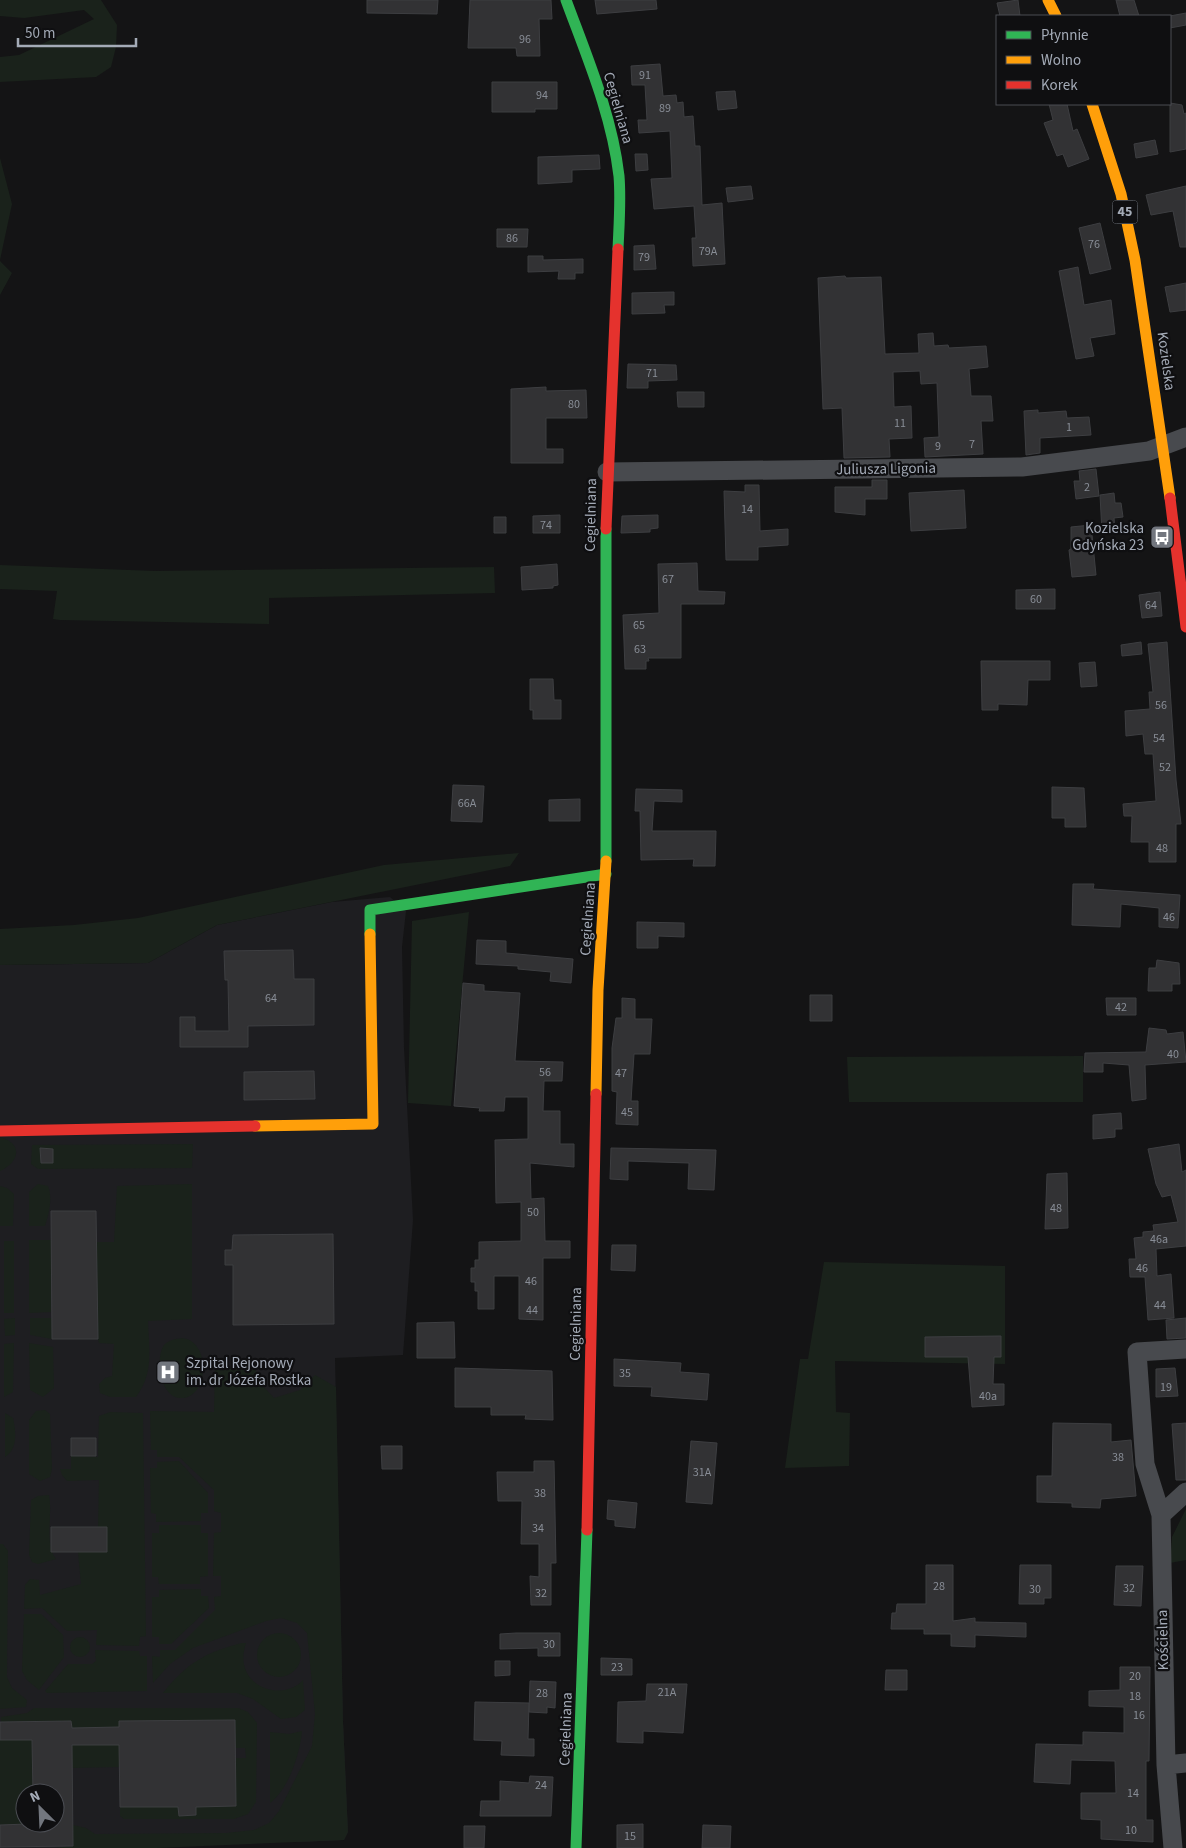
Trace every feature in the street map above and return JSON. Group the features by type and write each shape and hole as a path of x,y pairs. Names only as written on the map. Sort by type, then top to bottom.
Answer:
{"street":[{"name":"Cegielniana","path":"566,0 597,86 619,170 620,222 607,472 605,559 606,874 598,990 586,1601 576,1848"},
{"path":"1048,0 1056,15"},
{"name":"Kozielska","path":"1092,105 1121,194 1136,260 1163,446 1186,627"},
{"name":"Juliusza Ligonia","path":"607,472 1022,467 1149,451 1186,437"},
{"path":"0,1132 373,1124 370,910 606,874"},
{"name":"Kościelna","path":"1173,1848 1166,1765 1161,1515 1145,1464 1136,1352 1186,1349"},
{"path":"1161,1515 1186,1492"},
{"path":"1166,1765 1186,1762"}],"shaded area":[{"path":"0,0 101,0 117,25 116,47 111,67 96,77 0,82 0,57 19,55 94,19 84,10 24,18 0,16"},
{"path":"0,158 12,204 0,260"},
{"path":"0,261 12,273 0,295"},
{"path":"0,565 155,571 494,567 495,593 269,598 269,624 60,620 53,619 57,591 0,589"},
{"path":"519,853 510,866 217,925 148,963 0,965 0,929 74,925 138,918 384,865"},
{"name":"Szpital Rejonowy im. dr Józefa Rostka","path":"390,897 406,911 402,947 404,1048 413,1220 403,1355 335,1358 343,1721 348,1832 344,1840 300,1842 170,1841 91,1848 0,1848 0,965 148,963 217,925 332,902"},
{"path":"469,912 451,1106 408,1103 412,921"},
{"path":"1083,1056 1083,1102 849,1102 847,1057"},
{"path":"0,1137 13,1144 16,1153 12,1163 0,1171"},
{"path":"193,1144 192,1168 38,1169 31,1164 32,1145"},
{"path":"38,1184 48,1186 50,1196 49,1211 45,1226 29,1226 29,1192"},
{"path":"192,1184 192,1319 148,1321 148,1370 142,1388 136,1397 110,1397 100,1393 99,1384 105,1378 112,1376 114,1344 99,1343 98,1339 96,1242 114,1242 117,1186"},
{"path":"0,1186 7,1188 14,1194 13,1226 0,1226"},
{"path":"29,1240 51,1240 51,1312 29,1313"},
{"path":"4,1241 14,1241 14,1313 4,1313"},
{"path":"824,1262 1005,1266 1005,1364 835,1361 836,1412 850,1413 849,1466 785,1468 800,1359 808,1359"},
{"path":"15,1318 15,1335 5,1336 4,1319"},
{"path":"30,1318 52,1318 52,1339 30,1335"},
{"path":"182,1338 192,1342 198,1349 202,1359 203,1370 197,1390 190,1396 180,1398 173,1396 164,1384 161,1376 160,1359 164,1345 175,1339"},
{"path":"14,1343 13,1392 4,1397 4,1344"},
{"path":"29,1343 53,1347 54,1388 43,1397 30,1390"},
{"path":"215,1368 255,1369 263,1386 274,1398 300,1390 315,1375 336,1387 343,1721 348,1832 344,1840 157,1848 55,1848 73,1846 73,1825 86,1828 95,1834 226,1833 254,1830 269,1823 279,1811 312,1746 315,1714 307,1633 297,1623 281,1618 266,1621 193,1648 170,1664 153,1683 152,1656 160,1657 160,1650 175,1650 215,1610 214,1597 221,1596 221,1576 213,1576 214,1533 221,1532 221,1513 214,1511 214,1490 179,1457 157,1457 157,1450 151,1450 150,1411 214,1412"},
{"path":"45,1410 50,1414 52,1469 50,1477 40,1481 29,1474 29,1420 36,1411"},
{"path":"110,1412 143,1413 146,1636 140,1637 139,1646 96,1645 97,1630 67,1631 42,1608 24,1609 25,1585 30,1579 39,1580 40,1595 81,1584 78,1552 107,1551 107,1527 98,1527 99,1480 67,1481 60,1469 71,1469 71,1456 98,1457 99,1416"},
{"path":"5,1413 13,1418 15,1439 12,1449 5,1457"},
{"path":"179,1461 208,1493 208,1513 201,1513 201,1521 156,1522 156,1514 151,1513 150,1468 157,1468 157,1462"},
{"path":"49,1495 50,1545 56,1559 38,1564 32,1562 29,1555 31,1500 38,1496"},
{"path":"1186,1509 1186,1560 1170,1563 1172,1537"},
{"path":"159,1525 201,1525 201,1533 208,1533 208,1576 200,1577 200,1584 159,1584 158,1577 152,1577 152,1533 159,1533"},
{"path":"0,1544 3,1544 8,1551 7,1677 12,1688 27,1700 26,1707 0,1709"},
{"path":"201,1589 201,1596 208,1596 209,1608 171,1644 159,1644 159,1637 152,1637 152,1597 159,1597 159,1590"},
{"path":"24,1614 41,1614 63,1635 64,1657 39,1690 27,1680 22,1671"},
{"path":"279,1633 291,1637 297,1643 301,1655 297,1667 291,1673 279,1677 267,1673 261,1667 257,1655 261,1643 267,1637"},
{"path":"80,1637 87,1640 90,1647 87,1654 80,1657 73,1654 70,1647 73,1640"},
{"path":"246,1643 243,1657 246,1671 257,1684 264,1688 281,1690 289,1689 303,1680 305,1710 296,1717 281,1719 253,1699 237,1693 163,1693 180,1674 198,1660 218,1650"},
{"path":"95,1650 139,1651 140,1656 147,1656 147,1691 47,1693 45,1691 68,1664 92,1664 96,1661"},
{"path":"34,1708 238,1708 248,1712 257,1723 256,1802 248,1814 234,1819 124,1819 120,1816 120,1807 178,1807 179,1816 196,1815 196,1807 235,1758 246,1758 245,1748 235,1748 235,1720 119,1721 119,1727 72,1728 71,1721 1,1722 1,1717 27,1713"},
{"path":"302,1731 299,1750 288,1780 277,1797 270,1803 270,1732 289,1734"},
{"path":"0,1740 32,1740 33,1783 15,1783 15,1825 0,1825"},
{"path":"72,1745 119,1745 119,1767 72,1768"}],"building":[{"path":"367,0 438,0 437,14 367,13"},
{"path":"470,0 551,0 552,19 539,19 540,56 517,56 516,48 468,48"},
{"path":"595,0 656,0 657,9 597,14"},
{"path":"1018,0 1020,15 1000,15 997,3"},
{"path":"1116,0 1134,0 1139,15 1120,15"},
{"path":"1186,13 1186,25 1171,28 1171,16"},
{"path":"660,64 663,96 676,95 677,103 683,102 684,117 693,116 695,146 700,146 702,205 722,203 725,264 693,266 692,238 696,238 694,206 654,209 651,179 672,178 670,131 639,133 638,120 647,120 645,85 632,85 631,66"},
{"path":"492,82 557,82 557,109 535,109 535,112 492,112"},
{"path":"735,91 737,108 718,110 716,92"},
{"path":"1171,103 1182,105 1184,114 1186,113 1186,149 1170,152"},
{"path":"1049,105 1067,105 1073,131 1077,129 1089,159 1068,167 1063,154 1057,156 1044,123 1053,120"},
{"path":"1155,140 1158,154 1136,158 1134,144"},
{"path":"635,154 647,154 648,170 636,171"},
{"path":"599,155 600,169 572,170 572,182 538,184 538,157"},
{"path":"751,186 753,199 728,202 726,188"},
{"path":"1186,186 1186,247 1180,247 1173,211 1151,215 1146,195"},
{"path":"1100,223 1111,269 1090,274 1079,228"},
{"path":"497,229 528,229 527,247 497,247"},
{"path":"654,245 656,269 634,270 634,246"},
{"path":"528,256 543,256 543,260 583,259 583,273 575,273 575,279 558,279 559,271 528,272"},
{"path":"1078,267 1084,305 1111,300 1115,334 1090,338 1094,356 1076,359 1059,271"},
{"path":"845,276 846,278 881,277 885,354 919,353 918,334 933,333 934,346 948,345 949,348 986,346 988,367 969,369 971,396 991,396 993,421 981,421 983,454 925,457 924,438 939,437 937,383 921,384 920,371 893,372 894,407 911,406 912,438 889,439 890,457 844,458 842,408 823,409 818,278"},
{"path":"1186,283 1186,310 1170,312 1165,287"},
{"path":"674,292 674,305 664,305 665,313 632,314 632,293"},
{"path":"628,364 676,365 677,380 648,381 648,388 627,388"},
{"path":"546,387 546,391 586,390 587,418 546,418 546,449 563,449 563,463 511,463 511,389"},
{"path":"677,392 704,392 704,407 678,407"},
{"path":"1038,410 1038,413 1066,411 1067,418 1089,417 1091,435 1040,438 1040,453 1026,455 1024,411"},
{"path":"1096,469 1099,496 1076,499 1074,481 1080,481 1079,471"},
{"path":"872,480 887,480 887,499 865,499 865,515 835,512 835,487 872,487"},
{"path":"745,485 759,485 760,531 788,529 788,545 758,547 758,560 726,560 724,491 745,492"},
{"path":"964,490 966,528 911,531 909,493"},
{"path":"1114,493 1115,503 1121,503 1123,517 1114,518 1115,530 1102,532 1100,495"},
{"path":"560,515 560,533 533,533 533,516"},
{"path":"658,515 658,528 650,529 650,532 621,533 622,516"},
{"path":"494,517 506,517 506,533 494,533"},
{"path":"1091,525 1096,575 1072,577 1069,550 1071,549 1071,527"},
{"path":"697,563 698,591 725,592 724,604 681,604 681,658 648,658 649,661 646,661 646,669 625,669 623,615 659,613 658,564"},
{"path":"557,564 558,585 553,586 553,588 522,590 521,567"},
{"path":"1055,589 1055,609 1016,609 1016,590"},
{"path":"1160,592 1162,616 1142,618 1139,595"},
{"path":"1141,642 1142,654 1122,656 1121,645"},
{"path":"1167,642 1176,780 1181,824 1176,824 1176,862 1149,862 1149,842 1131,842 1132,816 1124,816 1123,804 1156,801 1153,754 1145,754 1143,734 1126,736 1125,711 1150,709 1149,692 1153,692 1148,644"},
{"path":"981,661 1050,661 1050,680 1028,680 1027,705 998,704 998,710 982,710"},
{"path":"1095,662 1097,686 1081,687 1079,663"},
{"path":"530,679 553,679 554,700 561,700 561,719 533,719 533,710 530,710"},
{"path":"453,785 484,786 482,822 451,821"},
{"path":"1052,787 1084,788 1086,827 1065,827 1065,818 1052,818"},
{"path":"636,789 682,790 682,802 654,801 652,831 716,831 715,866 693,866 694,859 641,860 640,811 635,811"},
{"path":"580,799 580,821 549,821 549,800"},
{"path":"1073,884 1094,884 1093,889 1180,895 1178,928 1159,927 1159,908 1121,904 1120,927 1072,925"},
{"path":"637,922 684,923 684,937 658,936 658,948 637,948"},
{"path":"477,940 506,941 506,953 573,959 571,983 550,981 551,972 518,969 518,966 476,964"},
{"path":"293,950 294,979 314,979 314,1025 248,1026 248,1047 180,1047 180,1017 195,1017 195,1031 229,1031 228,980 225,980 224,951"},
{"path":"1157,960 1179,963 1180,984 1172,984 1172,991 1148,991 1149,968 1156,968"},
{"path":"463,983 484,985 484,991 520,993 515,1061 563,1062 562,1081 544,1081 543,1111 560,1111 560,1144 574,1144 574,1167 530,1163 531,1199 544,1198 545,1241 570,1241 570,1258 543,1258 543,1320 519,1319 519,1276 494,1276 494,1309 478,1309 478,1291 475,1291 475,1282 471,1282 471,1268 475,1268 475,1260 479,1260 479,1242 521,1241 521,1202 496,1203 495,1140 528,1139 528,1097 505,1097 504,1111 479,1111 480,1108 454,1106"},
{"path":"810,995 832,995 832,1021 810,1021"},
{"path":"622,998 635,999 635,1019 652,1019 650,1054 634,1054 631,1101 638,1101 638,1125 616,1124 617,1092 612,1091 612,1048 616,1018 622,1018"},
{"path":"1106,998 1136,998 1136,1015 1107,1015"},
{"path":"1149,1028 1166,1030 1167,1034 1183,1032 1186,1062 1145,1065 1146,1099 1132,1101 1129,1065 1103,1063 1103,1072 1084,1072 1085,1053 1146,1052"},
{"path":"314,1071 315,1099 244,1100 244,1072"},
{"path":"1121,1113 1122,1129 1115,1129 1115,1137 1093,1139 1093,1115"},
{"path":"1179,1144 1182,1172 1186,1170 1186,1246 1156,1249 1157,1276 1171,1274 1174,1318 1148,1320 1145,1277 1130,1277 1129,1259 1136,1259 1134,1238 1143,1237 1143,1232 1154,1231 1153,1225 1178,1222 1171,1195 1162,1197 1156,1184 1148,1149"},
{"path":"40,1148 53,1149 53,1163 41,1163"},
{"path":"611,1148 716,1150 714,1190 688,1189 689,1163 628,1161 628,1180 610,1179"},
{"path":"1067,1173 1068,1228 1045,1229 1047,1174"},
{"path":"51,1211 96,1211 98,1339 52,1339"},
{"path":"333,1234 334,1324 233,1325 233,1265 225,1265 225,1250 232,1250 233,1235"},
{"path":"612,1245 636,1245 635,1271 611,1270"},
{"path":"1186,1318 1186,1338 1167,1339 1166,1320"},
{"path":"454,1322 455,1358 417,1358 417,1323"},
{"path":"1001,1336 1001,1357 994,1357 993,1384 1004,1384 1004,1405 972,1407 968,1357 925,1357 925,1337"},
{"path":"614,1359 681,1363 680,1372 709,1374 707,1400 651,1396 652,1387 614,1386"},
{"path":"455,1368 552,1371 553,1420 525,1419 526,1415 491,1415 491,1407 455,1407"},
{"path":"1175,1368 1178,1396 1156,1397 1156,1369"},
{"path":"1053,1423 1111,1424 1111,1442 1131,1440 1136,1496 1101,1499 1100,1508 1072,1507 1072,1503 1037,1502 1037,1476 1052,1476"},
{"path":"1186,1423 1186,1480 1176,1480 1172,1424"},
{"path":"71,1438 96,1438 96,1456 71,1456"},
{"path":"691,1441 717,1443 712,1504 686,1502"},
{"path":"381,1446 402,1446 402,1469 382,1469"},
{"path":"534,1461 554,1461 556,1563 551,1563 551,1605 531,1605 530,1576 539,1577 539,1544 521,1544 522,1501 498,1501 497,1472 534,1472"},
{"path":"608,1500 637,1503 635,1528 615,1526 615,1520 607,1519"},
{"path":"51,1527 107,1527 107,1552 51,1552"},
{"path":"926,1565 953,1565 953,1621 975,1618 975,1622 1026,1623 1026,1637 975,1635 975,1647 951,1646 951,1634 924,1634 924,1629 891,1629 892,1613 896,1613 897,1604 926,1604"},
{"path":"1020,1565 1051,1565 1051,1598 1044,1598 1044,1604 1019,1604"},
{"path":"1116,1566 1143,1566 1141,1606 1114,1605"},
{"path":"560,1633 560,1656 538,1656 538,1648 500,1649 500,1634"},
{"path":"601,1658 632,1659 632,1675 601,1675"},
{"path":"495,1661 510,1661 510,1675 495,1676"},
{"path":"1120,1667 1150,1667 1149,1761 1146,1761 1146,1820 1153,1820 1153,1842 1101,1839 1101,1820 1081,1819 1081,1793 1116,1793 1115,1761 1071,1760 1070,1784 1034,1782 1036,1744 1083,1745 1083,1732 1124,1733 1124,1707 1089,1706 1089,1691 1120,1690"},
{"path":"886,1670 907,1670 907,1690 885,1690"},
{"path":"530,1681 556,1682 555,1708 547,1707 547,1713 529,1712"},
{"path":"647,1684 687,1684 683,1733 643,1731 643,1743 617,1742 618,1702 646,1701"},
{"path":"475,1702 529,1703 528,1739 534,1739 534,1756 501,1755 502,1741 474,1740"},
{"path":"235,1720 236,1806 196,1807 196,1815 179,1816 178,1807 120,1807 119,1745 72,1745 73,1846 0,1847 0,1825 15,1824 15,1833 65,1833 65,1783 33,1783 32,1740 0,1740 0,1722 71,1721 72,1728 119,1727 119,1721"},
{"path":"530,1776 553,1777 551,1816 480,1816 481,1801 500,1801 500,1781 529,1783"},
{"path":"643,1824 643,1848 617,1848 617,1825"},
{"path":"703,1825 731,1826 730,1848 702,1848"},
{"path":"464,1826 485,1826 484,1848 464,1848"}],"traffic: fast":[{"path":"566,0 598,86 616,153 620,194 618,249"},
{"path":"606,529 606,861"},
{"path":"370,934 370,910 606,874"},
{"path":"576,1848 587,1530"}],"traffic: slow":[{"path":"1048,0 1056,15"},
{"path":"1092,105 1121,194 1135,260 1170,498"},
{"path":"596,1094 598,990 606,861"},
{"path":"255,1126 373,1124 370,934"}],"traffic: jam":[{"path":"606,529 618,249"},
{"path":"1170,498 1186,627"},
{"path":"587,1530 596,1094"},
{"path":"0,1131 255,1126"}],"place":[{"name":"Kozielska Gdyńska 23","path":"1162,537"},
{"name":"Szpital Rejonowy im. dr Józefa Rostka","path":"168,1372"}]}
